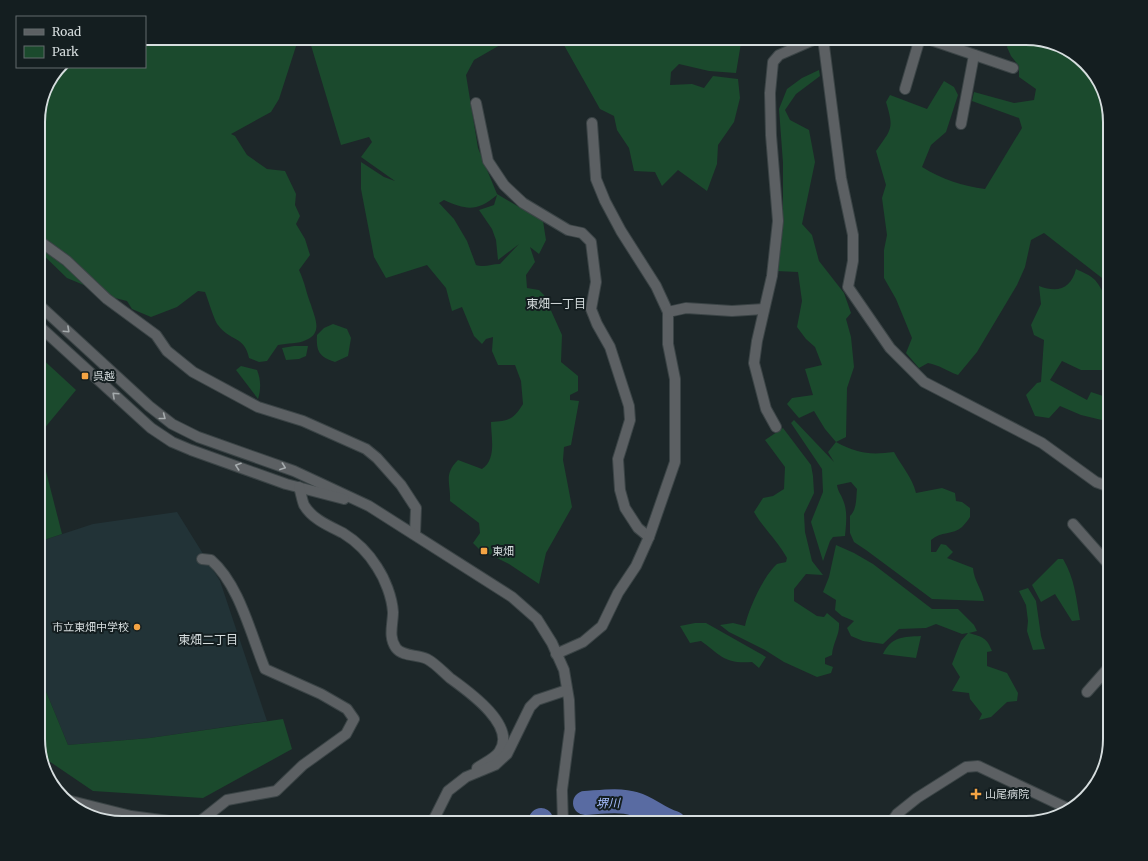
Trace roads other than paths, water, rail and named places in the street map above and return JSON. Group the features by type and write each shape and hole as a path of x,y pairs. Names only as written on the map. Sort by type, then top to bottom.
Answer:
{"street":[{"path":"776,427 766,409 754,363 772,276 778,221 771,135 770,93 773,62 780,55 802,45"},
{"path":"824,45 841,178 853,235 853,261 848,288 890,348 924,382 1042,443 1096,482 1103,484"},
{"path":"905,89 918,45"},
{"path":"945,45 1013,68"},
{"path":"961,124 974,55"},
{"path":"476,103 488,161 504,185 523,203 568,230 582,233 591,242 596,282 591,309 597,324 610,347 629,406 630,420 618,459 620,490 625,508 638,528 648,537"},
{"path":"556,654 583,642 602,626 618,593 636,566 675,462 675,383 668,344 668,312 656,286 621,231 605,201 596,179 592,123"},
{"path":"45,245 67,262 107,299 156,335 167,351 193,372 258,408 303,421 366,448 377,458 400,485 416,508 415,534"},
{"path":"668,312 686,308 732,311 764,309"},
{"path":"45,310 149,406 172,424 198,437 294,471 369,506 512,597 537,619 564,670 567,690 570,730 562,790 563,816"},
{"path":"45,331 151,428 172,442 299,487 369,506"},
{"path":"299,487 304,505 322,523 344,534 368,553 378,568 390,596 393,613 391,637 396,648 406,654 426,658 494,715 502,730 502,745 499,752 493,758 477,768 477,772"},
{"path":"1073,524 1103,558"},
{"path":"202,559 211,560 222,569 242,609 264,669 321,694 347,709 354,719 346,734 303,765 276,791 227,800 207,816"},
{"path":"1087,692 1103,674"},
{"path":"436,816 448,791 466,777 495,765 507,754 530,707 537,700 567,690"},
{"path":"896,816 917,798 966,767 978,766 1063,806"},
{"path":"80,803 131,816"}],"waterway":[{"name":"堺川","path":"585,803 610,801 629,802 645,808 659,816"}],"place":[{"name":"呉越","path":"85,376"},
{"name":"東畑","path":"484,551"},
{"name":"市立東畑中学校","path":"137,627"},
{"name":"山尾病院","path":"976,794"}],"district":[{"name":"東畑一丁目","path":"556,303"},
{"name":"東畑二丁目","path":"208,639"}]}
